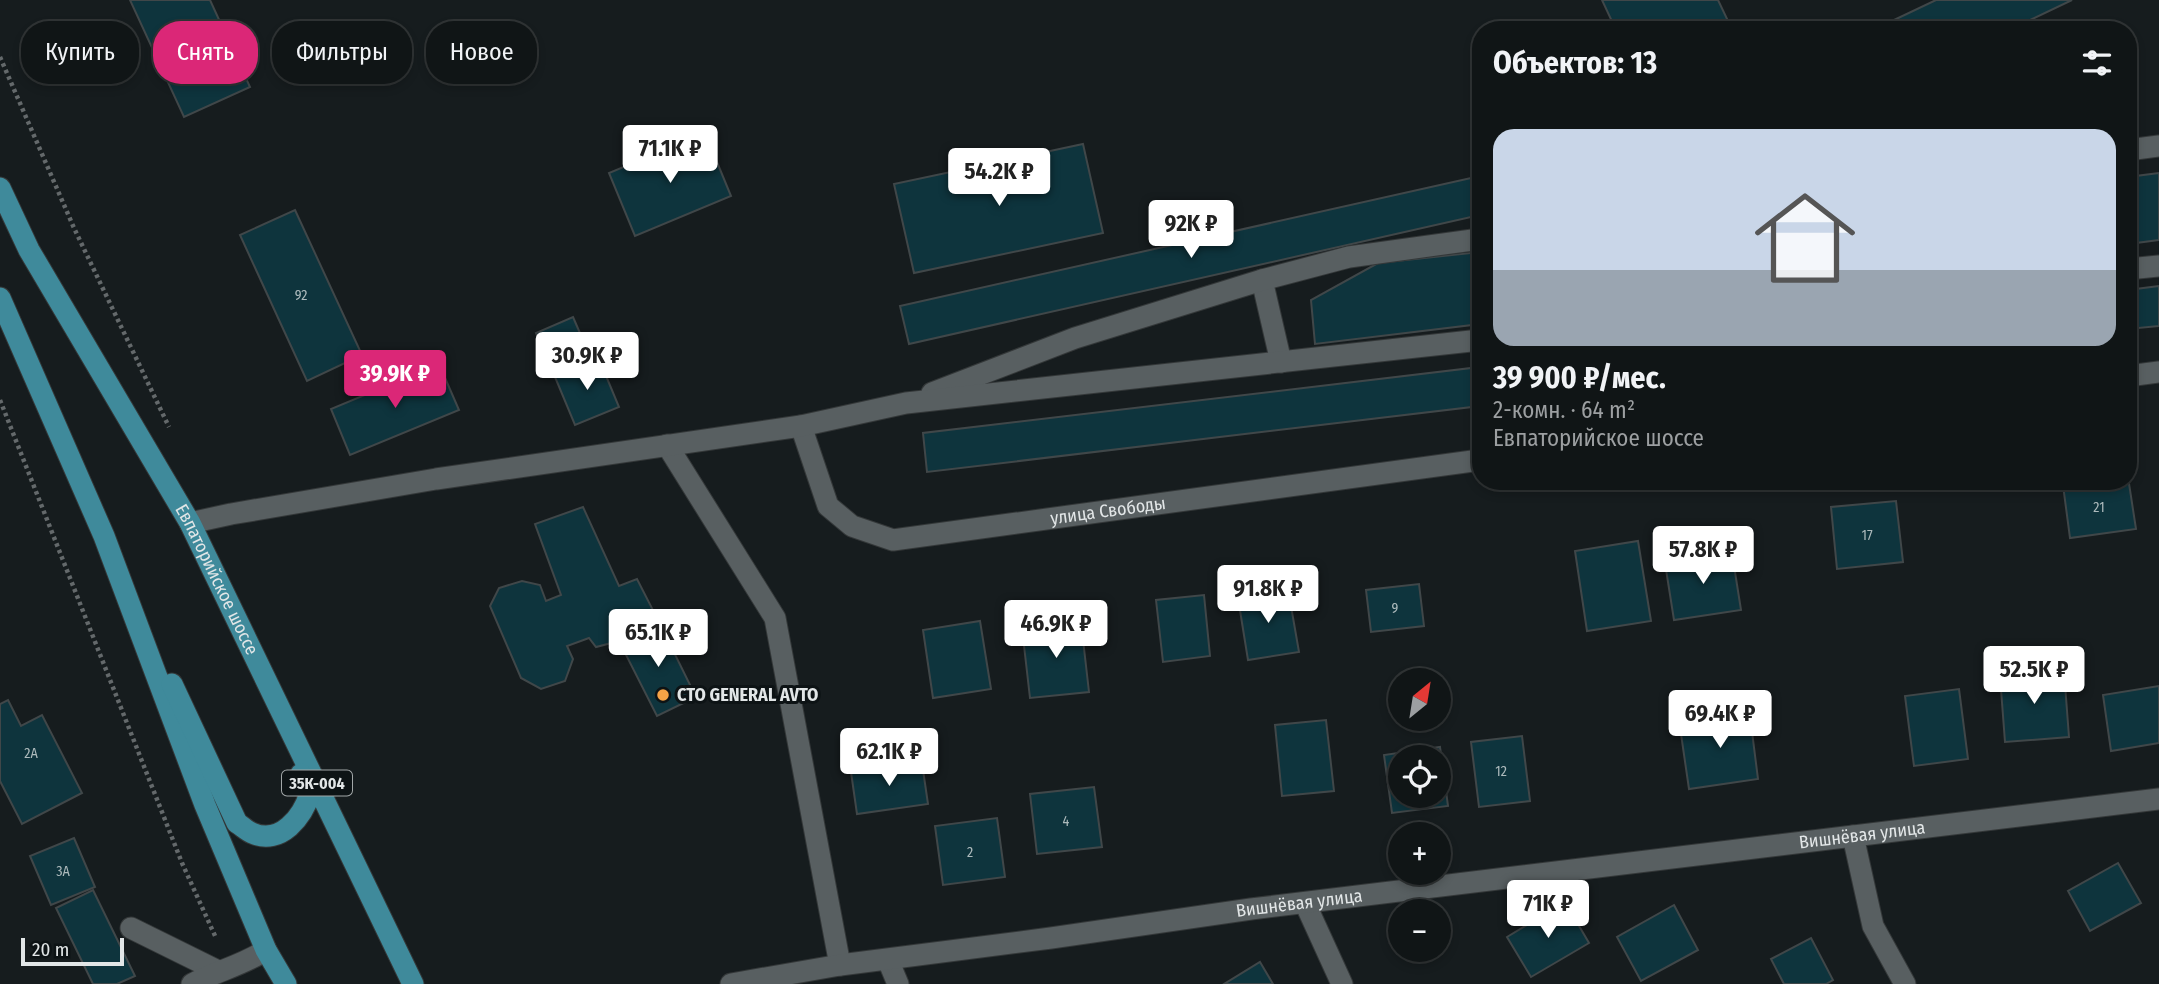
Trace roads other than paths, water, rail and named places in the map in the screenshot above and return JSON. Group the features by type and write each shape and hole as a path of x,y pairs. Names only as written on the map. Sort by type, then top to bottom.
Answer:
{"main road":[{"name":"Евпаторийское шоссе","path":"0,188 29,250 190,523 412,984"},
{"path":"3,312 104,536 205,805 266,950 286,984"},
{"path":"139,631 177,693 237,823 253,834 285,831 303,811 310,793 226,626 219,583"}],"street":[{"path":"2137,149 2159,146"},
{"path":"906,403 1075,338 1262,280 1349,257 1472,240"},
{"path":"2137,269 2159,266"},
{"path":"1262,280 1281,362"},
{"path":"190,523 436,479 801,426 906,403 1472,341"},
{"path":"2137,375 2159,372"},
{"name":"улица Свободы","path":"801,426 828,506 852,526 893,540 1472,461"},
{"path":"667,445 775,618 840,965"},
{"name":"Вишнёвая улица","path":"731,984 840,965 1305,903 2159,799"},
{"path":"1853,836 1874,926 1905,984"},
{"path":"1305,903 1342,984"},
{"path":"131,928 223,969"},
{"path":"192,984 223,969 249,961 266,950"},
{"path":"888,960 898,984"}],"place":[{"name":"СТО GENERAL AVTO","path":"663,695"}]}
